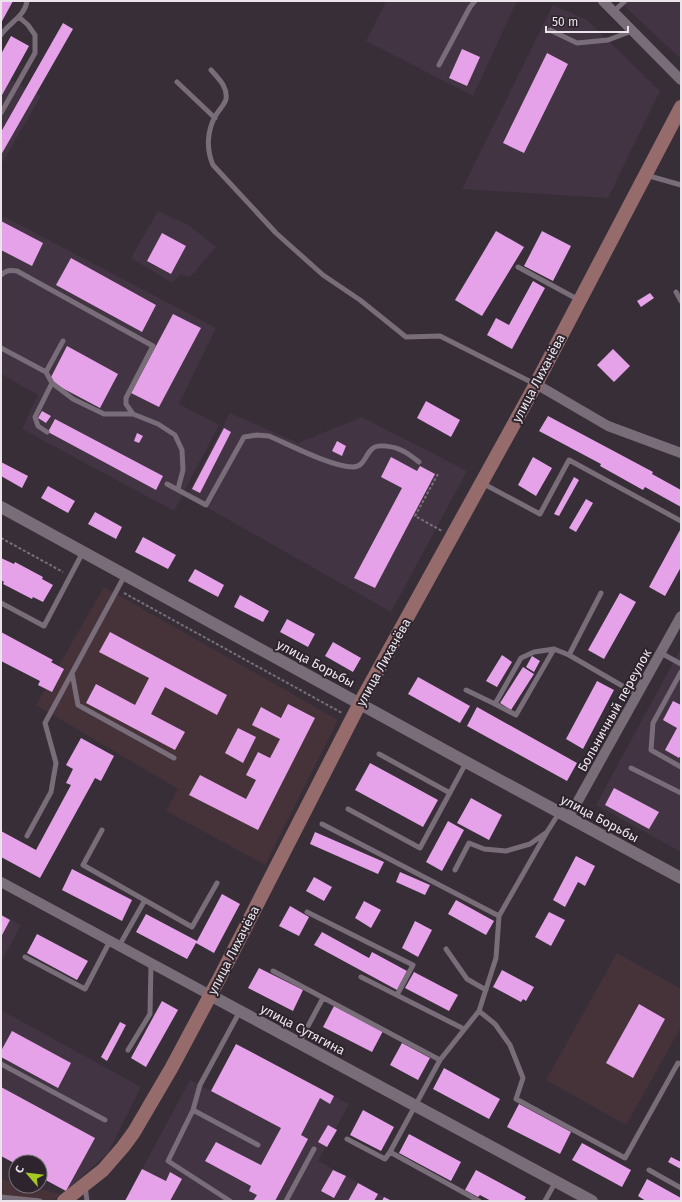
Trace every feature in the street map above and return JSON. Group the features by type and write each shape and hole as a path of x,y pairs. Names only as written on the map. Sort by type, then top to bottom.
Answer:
{"main road":[{"name":"улица Лихачёва","path":"64,1201 85,1186 103,1170 134,1132 172,1067 360,703 536,384 681,107"}],"street":[{"path":"603,1 681,80"},
{"path":"536,384 608,426 681,453"},
{"name":"улица Борьбы","path":"1,507 681,878"},
{"name":"Больничный переулок","path":"564,815 638,695 681,616"},
{"name":"улица Сутягина","path":"1,882 592,1201"}],"lane":[{"path":"1,35 4,30 19,17 27,4 27,1"},
{"path":"439,65 470,7 475,1"},
{"path":"613,12 625,1"},
{"path":"1,113 34,53 35,35 28,25 19,17"},
{"path":"550,30 577,43 608,40 632,31"},
{"path":"211,70 222,82 226,99 214,118 207,143 213,165 276,233 323,275 360,300 406,337 440,336 536,384"},
{"path":"177,82 214,118"},
{"path":"645,175 681,185"},
{"path":"518,267 580,300"},
{"path":"1,275 5,271 16,271 153,346 126,398 126,404 133,414"},
{"path":"676,292 681,301"},
{"path":"46,372 63,341"},
{"path":"1,348 46,372 52,383 73,400 104,414 133,414 158,424 175,435 182,450 183,470 178,489"},
{"path":"47,432 38,426 35,417 52,383"},
{"path":"167,484 206,505 244,437 257,435 269,436 336,465 353,467 358,466 363,462 373,448 384,446 400,449 419,462"},
{"path":"482,483 540,514 569,460 681,521"},
{"path":"1,603 44,626 83,552"},
{"path":"27,836 50,792 56,763 45,723 125,575"},
{"path":"569,655 601,593"},
{"path":"466,690 516,715 554,650"},
{"path":"495,704 521,658 534,652 554,650 569,655 638,695"},
{"path":"661,653 681,664"},
{"path":"681,672 653,723 651,750 681,767"},
{"path":"72,673 78,704 174,758"},
{"path":"379,754 450,793"},
{"path":"348,809 420,848 466,762"},
{"path":"631,768 681,793"},
{"path":"455,870 469,843 484,849 506,851 530,844 547,832 564,815"},
{"path":"322,824 498,916"},
{"path":"102,830 83,865 192,927 217,883"},
{"path":"347,1139 385,1160 440,1060 479,1011 496,958 498,916 547,832"},
{"path":"25,957 85,989 145,900"},
{"path":"307,912 413,965 397,995"},
{"path":"446,949 467,979 486,990"},
{"path":"128,1050 150,1014 152,964"},
{"path":"273,971 440,1060"},
{"path":"361,977 464,1029"},
{"path":"299,1043 323,998"},
{"path":"479,1011 495,1024 510,1045 523,1078 516,1099 625,1158 678,1063 681,1064"},
{"path":"230,1201 168,1161 193,1110 200,1085 240,1012"},
{"path":"1,1064 105,1120"},
{"path":"193,1110 258,1144"},
{"path":"286,1201 314,1149"},
{"path":"390,1152 479,1201"},
{"path":"649,1170 681,1188"},
{"path":"545,1201 556,1181"},
{"path":"85,1186 86,1201"},
{"path":"1,1197 40,1201"}],"path":[{"path":"438,474 415,516 452,536"},
{"path":"1,538 71,576"},
{"path":"117,590 352,719"}],"shaded area":[{"path":"386,1 517,1 473,96 366,41"},
{"path":"619,1 681,1 681,59"},
{"path":"553,5 587,20 660,91 608,198 462,189"},
{"path":"1,75 41,96 1,165"},
{"path":"158,211 190,226 216,247 190,277 180,275 172,283 131,258"},
{"path":"3,216 216,328 179,404 219,425 174,511 22,429 38,395 1,374 1,220"},
{"path":"230,413 298,443 362,417 467,471 391,612 187,496"},
{"path":"104,587 338,720 265,865 166,811 178,789 36,705"},
{"path":"681,648 681,852 596,805"},
{"path":"1,914 21,925 1,962"},
{"path":"617,953 681,989 681,1027 626,1125 546,1080"},
{"path":"1,1010 141,1087 108,1153 66,1191 48,1181 48,1154 8,1154 8,1160 1,1156"},
{"path":"236,1044 349,1104 318,1161 392,1201 125,1201 190,1080 211,1091"},
{"path":"1,1179 8,1181 8,1194 48,1194 48,1191 60,1194 53,1201 1,1201"}],"building":[{"path":"1,1 13,1 1,23"},
{"path":"63,23 73,29 1,155 1,132"},
{"path":"11,36 29,46 1,97 1,54"},
{"path":"462,49 480,57 467,86 449,78"},
{"path":"547,53 568,64 524,153 503,143"},
{"path":"1,221 43,243 32,266 1,250"},
{"path":"496,231 524,247 482,316 455,300"},
{"path":"542,231 571,246 553,281 524,266"},
{"path":"162,233 186,246 171,274 147,261"},
{"path":"71,258 156,305 142,332 56,285"},
{"path":"533,281 545,288 512,349 487,335 496,318 509,325"},
{"path":"650,293 654,298 641,307 637,301"},
{"path":"173,314 201,328 159,407 131,393"},
{"path":"67,346 118,374 100,408 49,381"},
{"path":"613,349 630,366 614,382 597,365"},
{"path":"426,401 460,420 451,437 417,418"},
{"path":"42,411 51,416 46,423 38,418"},
{"path":"548,416 653,472 652,474 681,490 681,507 645,487 643,490 600,466 601,464 539,431"},
{"path":"55,419 163,476 156,490 48,432"},
{"path":"224,428 231,432 200,493 192,489"},
{"path":"137,433 143,436 139,443 134,441"},
{"path":"337,441 346,446 342,456 332,451"},
{"path":"391,457 417,471 420,466 435,474 375,588 354,578 402,488 381,477"},
{"path":"533,457 552,468 536,496 518,485"},
{"path":"1,462 28,476 22,488 1,476"},
{"path":"574,477 579,480 559,516 554,514"},
{"path":"48,486 75,501 68,513 41,498"},
{"path":"586,499 593,503 576,532 569,528"},
{"path":"95,512 122,527 116,539 88,524"},
{"path":"680,530 681,567 665,596 649,587"},
{"path":"143,537 176,555 168,569 135,552"},
{"path":"1,558 14,564 15,562 43,577 42,579 53,585 43,602 33,597 32,599 3,584 4,582 1,580"},
{"path":"195,569 224,585 218,597 188,581"},
{"path":"620,593 636,602 604,659 588,650"},
{"path":"240,595 269,611 263,622 234,607"},
{"path":"287,619 315,634 308,647 280,632"},
{"path":"1,632 53,660 51,662 64,669 52,692 38,685 40,681 1,661"},
{"path":"110,632 227,695 217,715 165,687 151,714 185,732 175,750 86,703 96,684 135,705 149,678 99,652"},
{"path":"333,642 361,658 353,672 325,656"},
{"path":"502,655 512,662 497,687 486,681"},
{"path":"532,656 540,661 534,672 526,667"},
{"path":"523,667 534,674 511,710 500,703"},
{"path":"418,677 470,706 460,723 408,694"},
{"path":"597,681 614,690 583,749 566,739"},
{"path":"673,701 681,705 681,755 679,758 665,750 677,728 663,720"},
{"path":"288,704 315,718 258,830 189,795 200,775 246,799 256,780 246,775 258,752 270,758 280,739 252,725 261,707 281,718"},
{"path":"477,707 577,763 567,781 467,726"},
{"path":"238,728 256,737 243,763 225,753"},
{"path":"81,738 114,756 101,781 95,778 40,878 1,857 1,831 36,850 71,785 66,783 73,769 66,765"},
{"path":"370,763 438,800 423,827 355,790"},
{"path":"614,788 659,812 649,829 605,805"},
{"path":"471,798 502,815 489,840 457,823"},
{"path":"448,821 464,830 442,871 426,862"},
{"path":"315,832 384,862 378,874 310,844"},
{"path":"576,856 595,866 585,886 578,882 565,907 553,900"},
{"path":"72,869 132,900 122,921 62,890"},
{"path":"400,872 430,885 425,895 396,882"},
{"path":"314,877 332,887 324,901 306,891"},
{"path":"222,894 240,904 214,953 196,943 187,959 136,932 146,914 197,941"},
{"path":"456,900 494,921 486,935 448,914"},
{"path":"364,901 381,910 371,928 355,918"},
{"path":"290,906 309,917 299,936 279,926"},
{"path":"549,912 565,920 551,946 535,937"},
{"path":"1,915 10,920 1,937"},
{"path":"415,921 432,930 418,957 402,948"},
{"path":"322,932 369,958 372,952 407,971 397,990 314,945"},
{"path":"37,934 88,961 77,980 27,953"},
{"path":"259,968 303,990 293,1011 248,988"},
{"path":"502,970 534,987 526,1001 523,999 521,1002 493,987"},
{"path":"414,972 458,995 449,1011 405,988"},
{"path":"162,1001 178,1010 146,1067 131,1058"},
{"path":"639,1004 665,1019 633,1078 606,1063"},
{"path":"334,1006 383,1031 372,1052 323,1027"},
{"path":"120,1022 126,1025 107,1061 101,1057"},
{"path":"12,1031 71,1063 58,1088 1,1057 1,1051"},
{"path":"402,1043 430,1058 418,1080 390,1065"},
{"path":"236,1044 334,1096 330,1104 320,1098 301,1135 308,1139 275,1201 253,1201 257,1195 249,1191 251,1186 205,1161 216,1142 261,1165 281,1128 211,1091"},
{"path":"444,1068 500,1099 489,1119 433,1089"},
{"path":"1,1087 95,1138 66,1191 48,1181 48,1154 8,1154 8,1160 1,1156"},
{"path":"519,1104 571,1132 560,1154 507,1127"},
{"path":"363,1110 394,1127 381,1151 350,1135"},
{"path":"328,1125 337,1130 327,1147 318,1142"},
{"path":"409,1134 461,1162 451,1181 399,1153"},
{"path":"582,1143 631,1170 622,1187 572,1160"},
{"path":"671,1157 681,1162 681,1169 668,1162"},
{"path":"142,1169 166,1181 170,1172 182,1179 170,1201 125,1201"},
{"path":"333,1170 346,1176 334,1198 321,1191"},
{"path":"476,1170 526,1197 524,1201 491,1201 480,1195 478,1197 465,1190"},
{"path":"647,1179 681,1198 681,1201 646,1201 638,1196"},
{"path":"358,1183 378,1194 374,1201 348,1201"},
{"path":"384,1197 392,1201 382,1201"}]}
